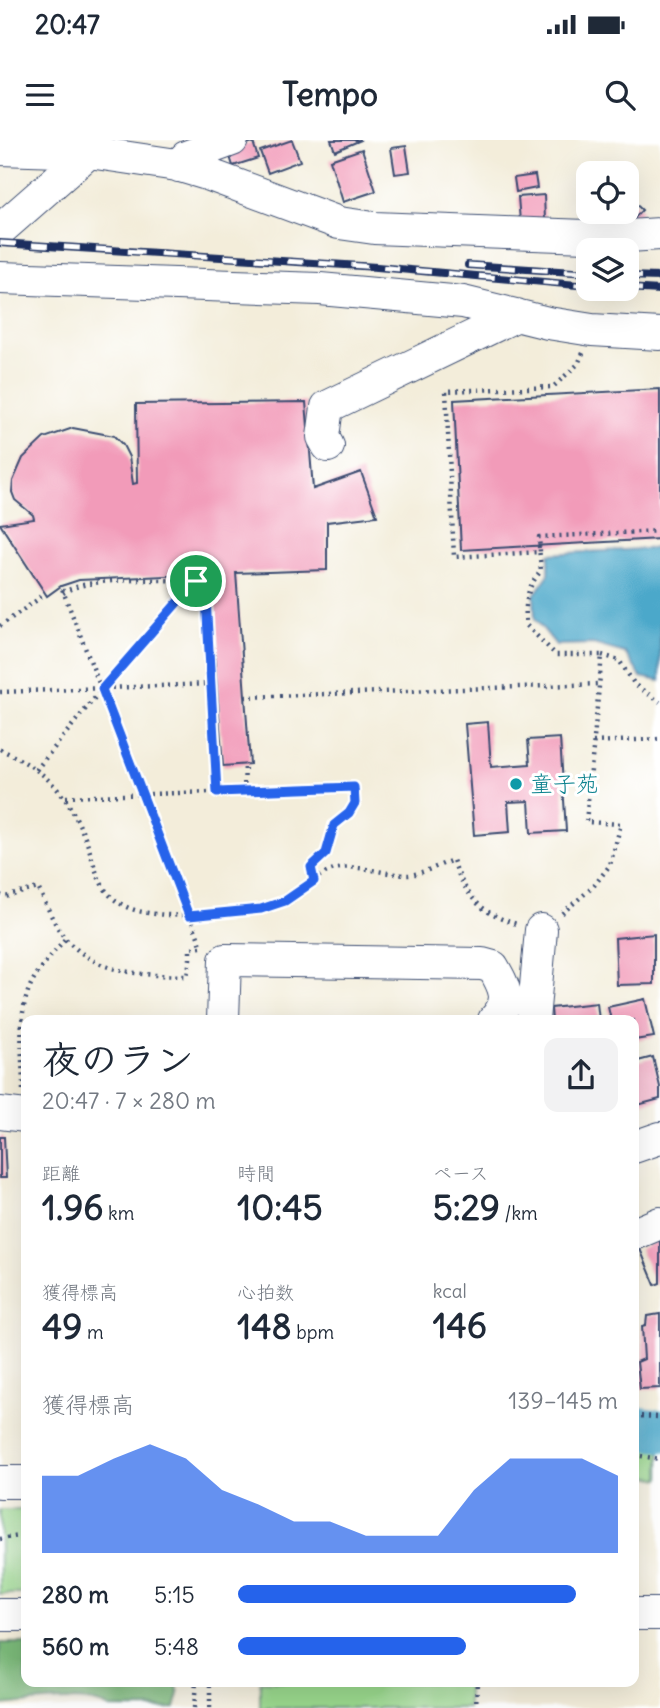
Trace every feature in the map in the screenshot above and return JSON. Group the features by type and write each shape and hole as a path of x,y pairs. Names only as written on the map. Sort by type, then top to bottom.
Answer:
{"street":[{"path":"179,166 186,157 232,140"},
{"path":"0,230 91,146"},
{"path":"0,149 91,146 179,166 339,223 374,228 591,237 660,234"},
{"path":"0,278 320,289 463,302 548,323 592,330 660,334"},
{"path":"328,446 323,437 327,407 517,315"},
{"path":"533,1015 541,930"},
{"path":"223,1015 225,960 482,964 493,967 506,995 504,1010 499,1015"},
{"path":"639,1145 660,1138"},
{"path":"639,1232 660,1223"},
{"path":"0,1482 21,1482"},
{"path":"639,1614 660,1614"},
{"path":"0,1615 21,1615"}],"path":[{"path":"539,549 454,557 446,391 553,387 578,364 592,330"},
{"path":"660,530 539,537 541,570 532,582 525,600 526,625 556,655 602,655 619,660 635,685 660,702"},
{"path":"63,593 73,586 100,582 205,580 217,792"},
{"path":"36,770 196,581"},
{"path":"0,895 5,897 38,888 65,939 82,953 118,972 187,975 190,948 202,947 61,586"},
{"path":"0,626 44,592"},
{"path":"0,749 36,770 65,797 100,880 109,894 126,907 144,913 189,916 261,909 285,901 329,871 348,868 412,875 453,859 460,881 474,901 498,919 541,930 593,887 610,865 621,824 586,822 602,655"},
{"path":"0,692 211,684"},
{"path":"246,697 599,684"},
{"path":"593,742 660,739"},
{"path":"244,791 245,764"},
{"path":"65,797 354,787 355,803 349,813 334,825 326,853 311,867 314,881"},
{"path":"23,1015 34,978 65,939"},
{"path":"17,1115 21,1050"},
{"path":"639,1416 660,1417"},
{"path":"639,1456 660,1459"},
{"path":"0,1539 21,1536"},
{"path":"194,1708 196,1687"},
{"path":"210,1687 210,1708"},
{"path":"477,1687 477,1708"}],"green space":[{"path":"639,1441 660,1443 660,1479 639,1474"},
{"path":"0,1510 21,1510 21,1594 0,1594"},
{"path":"0,1643 21,1643 21,1687 177,1687 179,1694 175,1708 110,1708 99,1703 72,1700 0,1705"},
{"path":"260,1687 468,1687 468,1708 260,1708"}],"water":[{"path":"660,548 660,681 641,677 625,653 593,644 556,645 535,619 534,595 549,574 549,554"}],"building":[{"path":"292,140 300,161 268,173 260,151"},
{"path":"331,140 361,140 335,151"},
{"path":"253,142 258,158 233,166 228,150"},
{"path":"406,146 410,172 395,174 391,148"},
{"path":"362,149 376,191 343,202 330,160"},
{"path":"535,175 537,188 516,192 514,178"},
{"path":"544,195 545,220 520,221 518,197"},
{"path":"660,389 660,539 461,550 454,400"},
{"path":"306,402 313,489 361,472 377,516 327,522 327,570 236,573 250,764 223,766 208,574 79,580 61,586 47,596 0,524 34,519 33,515 15,500 12,492 13,481 23,458 44,438 73,428 114,436 129,457 133,484 137,483 136,404"},
{"name":"童子苑","path":"488,722 491,767 530,764 528,740 560,738 566,831 531,833 529,801 508,802 510,832 474,835 465,724"},
{"path":"654,934 654,984 617,985 615,938"},
{"path":"645,999 654,1037 639,1039 639,1015 610,1015 608,1007"},
{"path":"597,1003 598,1015 552,1015 551,1008"},
{"path":"653,1057 660,1099 639,1105 639,1061"},
{"path":"0,1137 4,1137 6,1178 0,1178"},
{"path":"660,1239 660,1283 655,1285 640,1249"},
{"path":"660,1314 660,1388 640,1389 639,1361 644,1359 642,1326 646,1325 647,1316"}],"waterway":[{"path":"639,1428 660,1431"}],"railway":[{"path":"0,243 377,267 576,285"},
{"path":"468,265 576,272"},
{"path":"639,276 660,277"},
{"path":"639,289 660,290"}],"place":[{"name":"童子苑","path":"516,784"}],"route":[{"path":"205,580 217,792 354,787 355,803 349,813 334,825 326,853 311,867 314,881 285,901 261,909 189,916 102,689 196,581 205,580"}]}
